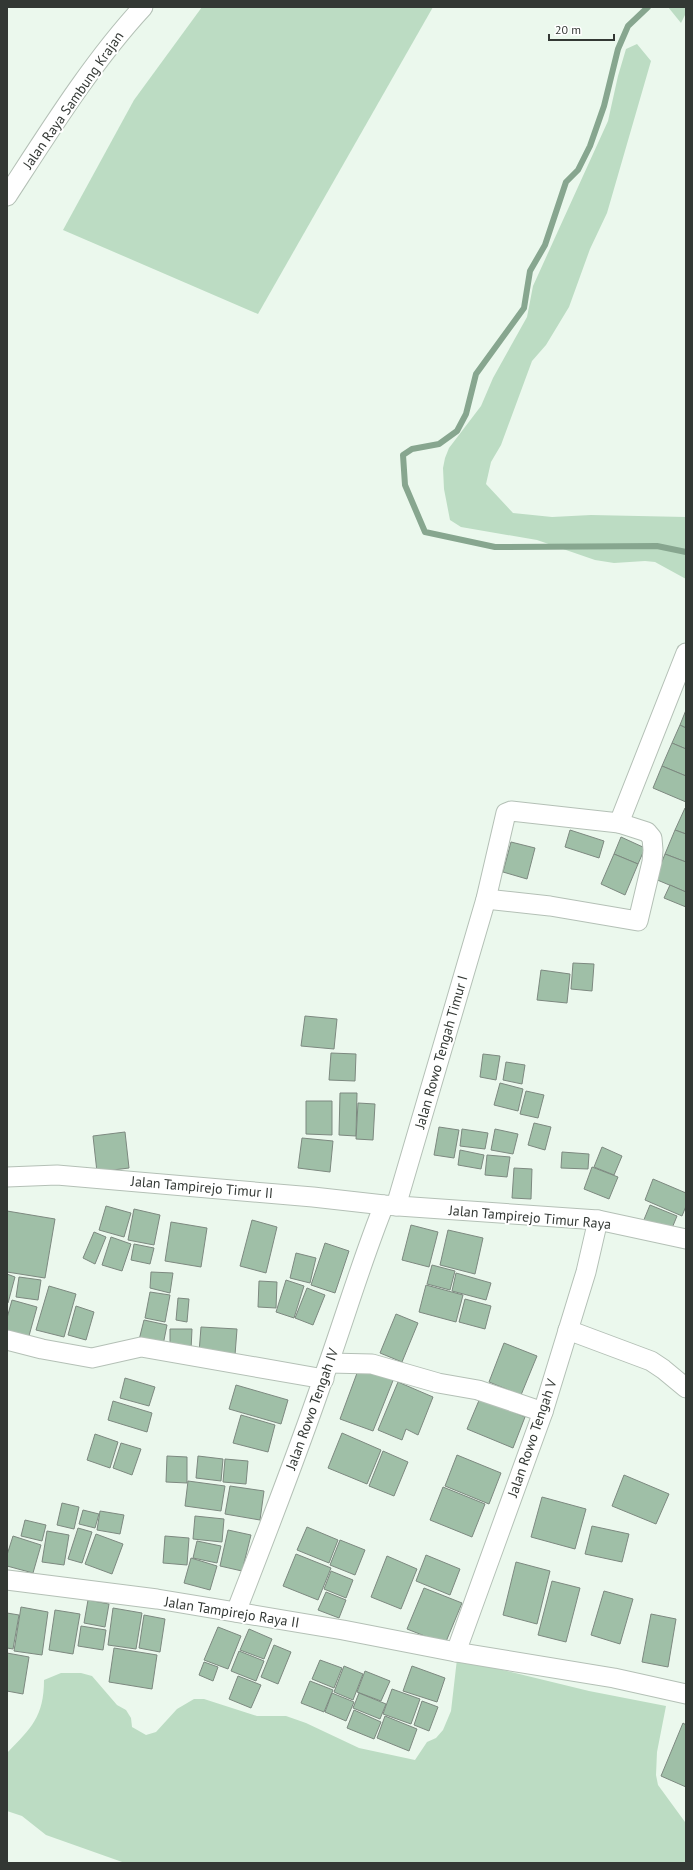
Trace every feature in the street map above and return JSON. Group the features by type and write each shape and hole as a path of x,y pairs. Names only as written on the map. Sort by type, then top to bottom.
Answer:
{"street":[{"name":"Jalan Raya Sambung Krajan","path":"7,196 58,118 124,27 143,7"},
{"path":"619,823 686,653"},
{"name":"Jalan Rowo Tengah Timur I","path":"390,1205 486,899 506,813 619,823 647,832 652,838 652,862 638,921 550,906 486,899"},
{"name":"Jalan Tampirejo Timur II","path":"7,1177 57,1175 390,1205"},
{"name":"Jalan Tampirejo Timur Raya","path":"390,1205 598,1220 686,1239"},
{"name":"Jalan Rowo Tengah IV","path":"236,1612 273,1519 326,1371 369,1244 390,1205"},
{"name":"Jalan Rowo Tengah V","path":"456,1652 543,1412 586,1272 598,1220"},
{"path":"568,1330 651,1361 686,1388"},
{"path":"7,1340 42,1349 92,1358 142,1347 326,1371 372,1364 438,1383 478,1390 543,1412"},
{"name":"Jalan Tampirejo Raya II","path":"7,1580 157,1599 236,1612 343,1630 456,1652 614,1678 686,1694"}],"green space":[{"path":"202,7 433,7 258,314 63,230 134,100"},
{"path":"668,7 686,7 686,13 681,23"},
{"path":"637,44 651,61 607,213 590,249 569,307 546,345 532,361 501,445 491,462 486,484 513,513 552,517 591,515 686,517 686,579 655,562 645,561 614,563 595,560 537,540 461,527 450,520 444,489 443,468 449,448 481,406 493,378 527,317 533,286 608,121 618,76 626,49"},
{"path":"457,1659 589,1691 666,1706 657,1752 656,1775 658,1785 685,1822 686,1863 125,1863 46,1835 22,1816 7,1811 7,1753 29,1729 39,1713 42,1704 44,1680 61,1673 81,1673 92,1676 117,1705 126,1710 131,1718 132,1727 146,1735 156,1732 177,1709 194,1699 204,1699 257,1716 286,1716 306,1723 359,1748 415,1760 427,1742 436,1738 443,1730 451,1711"}],"building":[{"path":"686,710 686,728 680,725"},
{"path":"680,725 686,728 686,749 672,743"},
{"path":"672,743 686,749 686,776 662,766"},
{"path":"662,766 686,776 686,802 653,788"},
{"path":"686,808 686,834 675,830"},
{"path":"570,830 604,841 599,858 565,847"},
{"path":"675,830 686,834 686,862 665,854"},
{"path":"621,837 645,848 638,864 614,854"},
{"path":"511,842 535,848 527,879 503,872"},
{"path":"614,854 638,864 625,895 601,884"},
{"path":"665,854 686,862 686,892 655,879"},
{"path":"670,885 686,892 686,907 664,898"},
{"path":"573,963 594,964 592,991 571,989"},
{"path":"541,970 570,974 567,1003 537,1000"},
{"path":"305,1016 337,1019 334,1049 301,1046"},
{"path":"331,1053 356,1054 355,1081 329,1080"},
{"path":"483,1054 500,1056 496,1080 480,1077"},
{"path":"506,1062 525,1065 522,1084 503,1080"},
{"path":"500,1083 523,1089 518,1111 494,1105"},
{"path":"526,1091 544,1095 538,1118 520,1114"},
{"path":"340,1093 357,1093 356,1136 339,1135"},
{"path":"306,1101 332,1101 332,1135 306,1134"},
{"path":"358,1103 375,1104 373,1140 356,1139"},
{"path":"534,1123 551,1127 545,1150 528,1145"},
{"path":"439,1127 459,1130 454,1158 434,1155"},
{"path":"462,1129 488,1133 485,1149 460,1146"},
{"path":"495,1129 518,1134 513,1154 491,1150"},
{"path":"125,1132 129,1168 97,1172 93,1136"},
{"path":"302,1138 333,1141 330,1172 298,1168"},
{"path":"602,1147 622,1156 614,1175 594,1167"},
{"path":"460,1150 484,1155 481,1169 458,1165"},
{"path":"562,1152 589,1154 588,1169 561,1168"},
{"path":"487,1155 510,1157 507,1177 485,1175"},
{"path":"592,1167 618,1177 609,1199 584,1189"},
{"path":"514,1168 532,1169 531,1199 512,1198"},
{"path":"653,1179 686,1193 686,1206 682,1216 645,1200"},
{"path":"650,1205 677,1216 670,1233 643,1222"},
{"path":"106,1206 131,1213 124,1237 99,1230"},
{"path":"134,1209 160,1215 154,1245 128,1240"},
{"path":"7,1211 55,1219 45,1278 7,1272"},
{"path":"252,1220 277,1227 266,1273 240,1266"},
{"path":"171,1222 207,1228 201,1267 165,1261"},
{"path":"411,1225 438,1232 429,1267 402,1260"},
{"path":"448,1230 483,1238 475,1274 440,1265"},
{"path":"94,1232 106,1237 95,1264 83,1258"},
{"path":"111,1237 131,1244 122,1271 102,1265"},
{"path":"325,1243 349,1251 335,1293 311,1285"},
{"path":"134,1244 154,1248 150,1264 131,1260"},
{"path":"296,1253 316,1258 310,1283 290,1278"},
{"path":"432,1265 455,1271 450,1290 427,1284"},
{"path":"151,1272 173,1273 170,1293 150,1288"},
{"path":"456,1273 491,1283 486,1300 452,1291"},
{"path":"7,1274 15,1277 8,1303 7,1303"},
{"path":"19,1277 41,1280 38,1300 16,1297"},
{"path":"286,1280 304,1286 294,1318 276,1312"},
{"path":"259,1281 277,1282 276,1308 258,1307"},
{"path":"426,1285 463,1295 456,1322 419,1312"},
{"path":"49,1286 76,1294 64,1337 36,1330"},
{"path":"307,1288 325,1295 313,1325 295,1318"},
{"path":"150,1292 170,1295 165,1322 145,1318"},
{"path":"178,1298 189,1299 187,1322 176,1320"},
{"path":"465,1299 491,1306 485,1329 459,1322"},
{"path":"12,1300 37,1307 27,1343 7,1338 7,1318"},
{"path":"76,1306 94,1312 86,1340 68,1335"},
{"path":"396,1314 418,1323 402,1362 380,1353"},
{"path":"144,1320 167,1325 162,1350 138,1344"},
{"path":"201,1327 237,1329 235,1355 199,1353"},
{"path":"170,1329 192,1329 191,1350 170,1350"},
{"path":"504,1343 537,1356 521,1395 489,1382"},
{"path":"360,1365 394,1378 373,1431 340,1419"},
{"path":"125,1378 155,1387 149,1406 120,1398"},
{"path":"398,1382 433,1397 418,1435 406,1429 402,1440 378,1430"},
{"path":"236,1385 288,1400 281,1424 229,1409"},
{"path":"480,1398 525,1417 513,1448 467,1429"},
{"path":"113,1401 152,1413 147,1432 108,1420"},
{"path":"241,1415 275,1425 268,1452 233,1443"},
{"path":"342,1433 381,1450 367,1484 328,1468"},
{"path":"95,1434 118,1442 110,1468 87,1460"},
{"path":"121,1443 141,1449 132,1475 113,1468"},
{"path":"383,1451 408,1462 394,1496 369,1486"},
{"path":"457,1455 501,1473 489,1504 445,1486"},
{"path":"167,1456 187,1457 187,1483 166,1482"},
{"path":"198,1456 223,1459 221,1481 196,1478"},
{"path":"225,1459 248,1461 246,1484 223,1482"},
{"path":"624,1475 669,1494 656,1524 612,1506"},
{"path":"188,1481 225,1486 221,1511 185,1506"},
{"path":"230,1486 264,1491 260,1520 225,1514"},
{"path":"443,1487 485,1504 472,1537 430,1520"},
{"path":"542,1497 586,1509 575,1549 531,1537"},
{"path":"62,1503 79,1507 74,1529 57,1525"},
{"path":"83,1510 99,1514 95,1528 79,1524"},
{"path":"100,1511 124,1515 120,1534 97,1530"},
{"path":"195,1516 224,1519 222,1542 193,1539"},
{"path":"25,1520 46,1525 42,1541 21,1536"},
{"path":"592,1526 629,1534 622,1562 585,1554"},
{"path":"307,1527 338,1540 329,1563 297,1550"},
{"path":"78,1528 92,1532 82,1563 68,1559"},
{"path":"228,1530 251,1535 242,1571 220,1566"},
{"path":"47,1531 69,1535 64,1565 42,1562"},
{"path":"96,1534 123,1544 112,1574 85,1564"},
{"path":"13,1536 41,1545 33,1573 7,1566 7,1555"},
{"path":"165,1536 189,1538 187,1565 163,1563"},
{"path":"340,1540 365,1550 355,1575 330,1565"},
{"path":"197,1541 221,1546 217,1563 193,1558"},
{"path":"296,1554 331,1568 318,1600 283,1586"},
{"path":"426,1555 460,1569 450,1595 416,1581"},
{"path":"387,1556 417,1569 401,1609 371,1597"},
{"path":"191,1558 217,1566 210,1590 184,1583"},
{"path":"516,1562 550,1571 537,1624 503,1615"},
{"path":"331,1571 353,1580 346,1598 324,1589"},
{"path":"552,1581 580,1588 566,1642 538,1635"},
{"path":"424,1588 462,1603 445,1644 407,1629"},
{"path":"604,1591 633,1599 620,1644 591,1635"},
{"path":"326,1592 346,1600 339,1618 318,1610"},
{"path":"88,1600 109,1604 105,1627 84,1623"},
{"path":"21,1607 48,1612 42,1655 14,1651"},
{"path":"113,1608 142,1613 136,1649 108,1645"},
{"path":"55,1610 80,1614 73,1654 49,1650"},
{"path":"7,1613 19,1615 13,1649 7,1648"},
{"path":"651,1614 676,1619 668,1667 642,1662"},
{"path":"144,1615 165,1619 160,1652 139,1648"},
{"path":"81,1626 106,1630 103,1650 78,1646"},
{"path":"218,1627 241,1636 228,1669 204,1660"},
{"path":"249,1629 272,1639 264,1659 240,1650"},
{"path":"274,1645 291,1652 278,1684 261,1677"},
{"path":"114,1648 157,1655 152,1689 109,1682"},
{"path":"239,1651 264,1661 256,1681 231,1671"},
{"path":"7,1653 29,1657 23,1694 7,1691"},
{"path":"320,1660 342,1668 334,1688 312,1679"},
{"path":"204,1662 218,1667 213,1681 199,1675"},
{"path":"344,1666 363,1674 353,1700 334,1692"},
{"path":"412,1666 445,1678 437,1702 403,1691"},
{"path":"365,1671 390,1681 381,1701 357,1692"},
{"path":"238,1676 261,1685 251,1708 229,1699"},
{"path":"310,1681 333,1690 324,1712 301,1703"},
{"path":"392,1689 420,1699 411,1724 383,1714"},
{"path":"332,1693 354,1702 346,1721 325,1712"},
{"path":"359,1693 386,1704 380,1719 353,1708"},
{"path":"422,1701 438,1707 429,1731 414,1725"},
{"path":"354,1710 381,1722 374,1739 347,1728"},
{"path":"385,1716 417,1729 409,1751 377,1738"},
{"path":"683,1723 686,1725 686,1787 661,1776"}],"waterway":[{"path":"648,7 628,26 618,49 604,106 590,146 578,170 566,182 545,245 530,271 524,308 476,374 466,414 457,431 439,444 412,449 403,455 405,485 425,532 495,547 657,546 686,552"}]}
